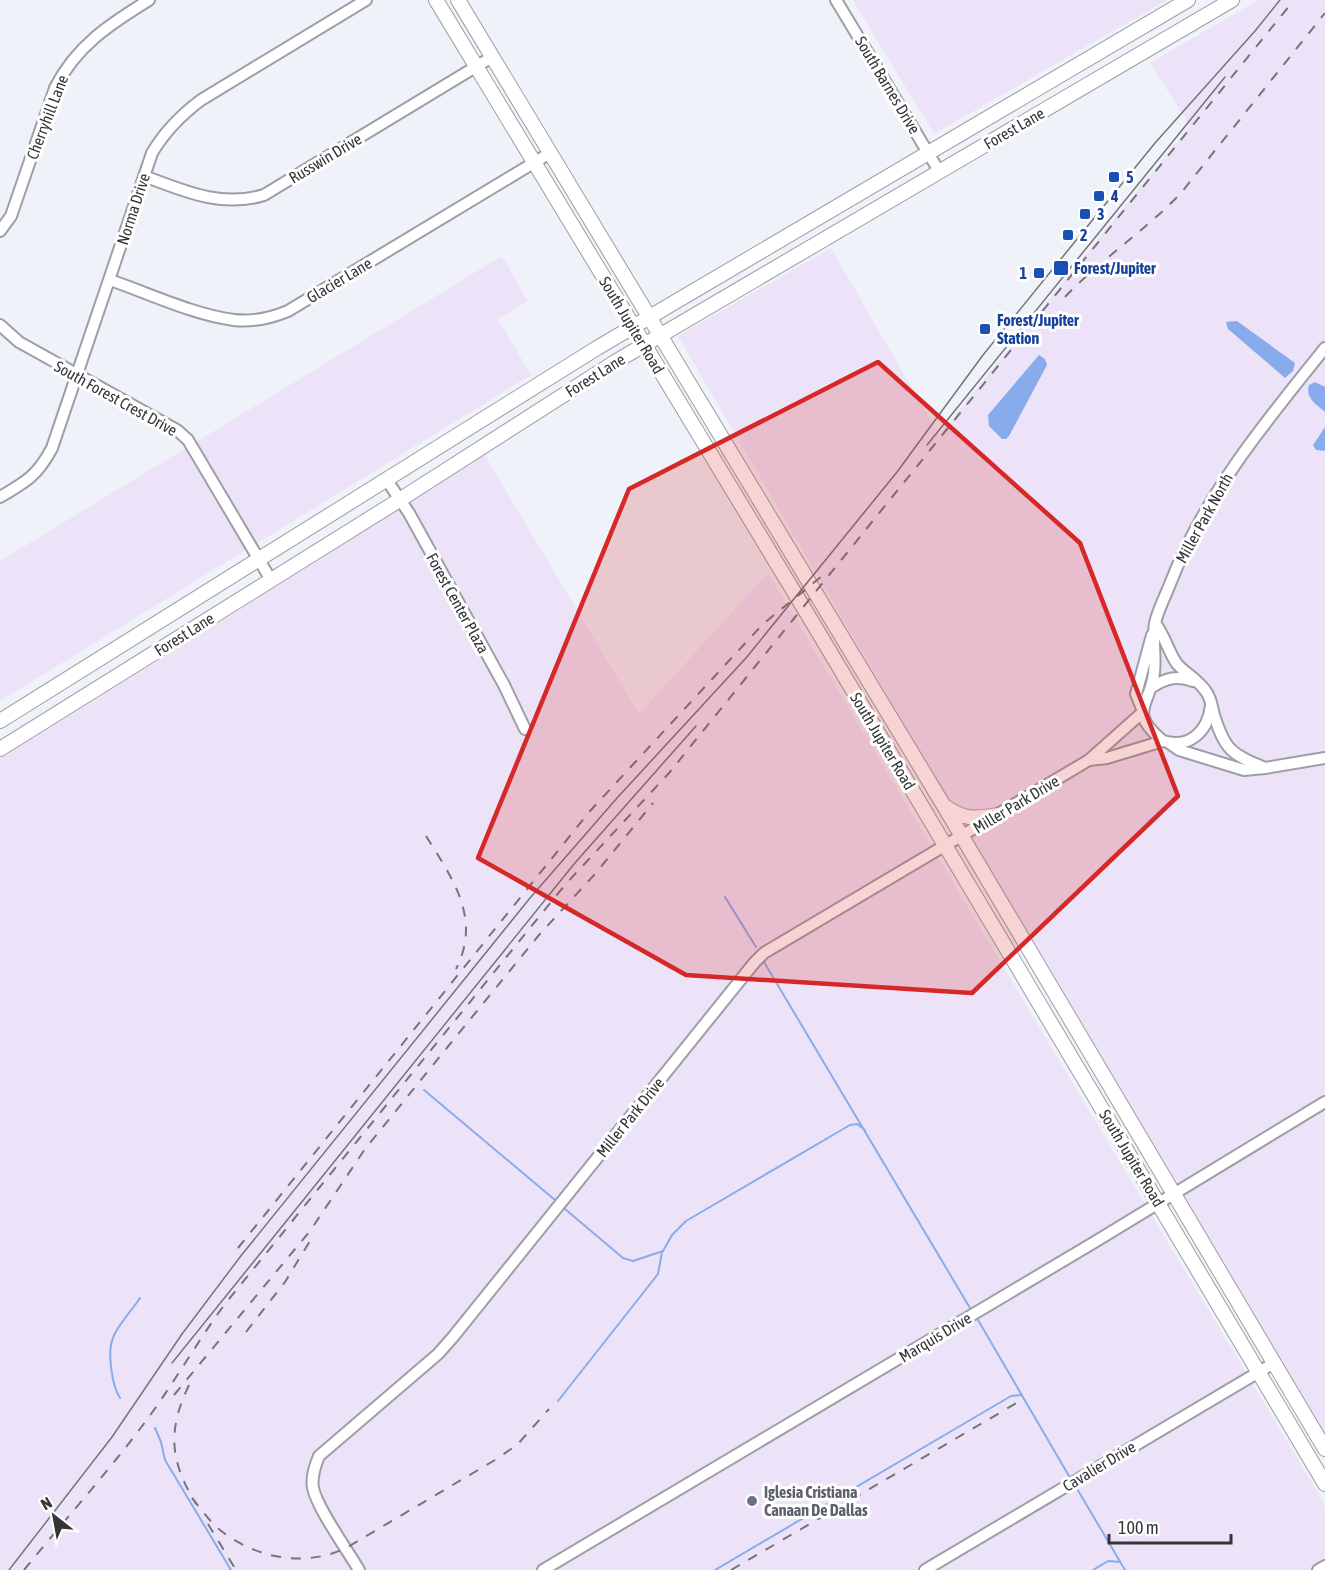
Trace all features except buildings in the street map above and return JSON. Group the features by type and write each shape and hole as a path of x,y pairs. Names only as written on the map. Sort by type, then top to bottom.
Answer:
{"main road":[{"name":"South Jupiter Road","path":"436,0 946,846 1325,1484"},
{"name":"South Jupiter Road","path":"458,0 944,806 1325,1449"},
{"name":"Forest Lane","path":"0,721 597,348 1188,0"},
{"name":"Forest Lane","path":"0,749 644,345 1232,0"},
{"path":"1120,39 1132,59"},
{"path":"1029,93 1041,111"},
{"path":"735,494 750,484"},
{"path":"121,646 133,666"},
{"path":"860,703 876,694"},
{"path":"944,806 955,814 968,818 998,815"},
{"path":"1052,1024 1067,1015"},
{"path":"1311,1462 1325,1454"}],"street":[{"name":"Cherryhill Lane","path":"0,231 11,216 63,71 93,37 149,0"},
{"name":"Norma Drive","path":"0,497 25,482 43,466 52,448 152,153 162,135 201,100 366,0"},
{"name":"South Barnes Drive","path":"836,0 939,171"},
{"name":"Russwin Drive","path":"144,176 204,198 225,201 264,195 492,57"},
{"name":"Glacier Lane","path":"110,279 206,314 235,320 273,317 288,311 334,284 550,153"},
{"name":"South Forest Crest Drive","path":"0,325 19,342 177,430 188,440 271,580"},
{"name":"Miller Park North","path":"1089,760 1143,712 1146,695 1152,687 1155,623 1182,553 1232,467 1325,348"},
{"name":"Forest Center Plaza","path":"386,479 401,499 504,685 525,729"},
{"path":"1155,623 1173,658 1207,692 1218,728 1230,750 1240,758 1265,768"},
{"path":"1155,623 1136,694 1152,733 1179,750 1244,770 1325,758"},
{"path":"1152,687 1174,677 1197,682"},
{"path":"1089,760 1107,758 1166,742 1183,743 1200,734 1209,718 1211,705"},
{"name":"Miller Park Drive","path":"359,1570 318,1501 313,1487 314,1470 319,1456 438,1354 745,974 764,953 1089,760"},
{"name":"Marquis Drive","path":"543,1570 1325,1102"},
{"name":"Cavalier Drive","path":"925,1570 1274,1363"},
{"path":"1318,1570 1325,1566"}],"highlighted area":[{"path":"878,362 1080,543 1178,796 972,993 686,975 478,858 629,489"}],"shaded area":[{"path":"853,0 1167,0 934,134"},
{"path":"1258,0 1325,0 1325,1438 947,798 678,336 831,248 939,435 1190,126 1150,63"},
{"path":"502,256 528,301 498,319 531,375 0,701 0,561"},
{"path":"483,452 639,714 768,573 1325,1505 1325,1570 0,1570 0,750"}],"water":[{"path":"1237,321 1295,363 1293,371 1285,378 1228,329 1226,322"},
{"path":"1039,355 1045,359 1047,365 1009,436 1002,439 989,426 988,415"},
{"path":"1315,382 1325,387 1325,412 1309,394 1309,385"},
{"path":"1325,427 1325,451 1316,450 1313,445"}],"waterway":[{"path":"725,897 756,947"},
{"path":"764,962 970,1308"},
{"path":"424,1090 555,1200"},
{"path":"565,1209 623,1258 633,1261 663,1251 672,1235 686,1221 850,1125 857,1124 865,1130"},
{"path":"558,1401 658,1274 662,1252"},
{"path":"120,1398 111,1369 111,1344 118,1328 140,1298"},
{"path":"978,1320 1069,1476"},
{"path":"715,1570 1011,1396 1021,1395"},
{"path":"155,1428 165,1460 231,1570"},
{"path":"1076,1487 1125,1570"},
{"path":"1093,1570 1108,1561 1120,1562"}],"tram line":[{"path":"9,1570 112,1437 182,1334 240,1257 530,898 617,798 746,658 897,472 983,355 1155,143 1280,0"},
{"path":"927,445 1225,77"},
{"path":"172,1363 574,864 696,726"}],"railway":[{"path":"24,1570 136,1434 225,1304 564,886 669,773 1294,0"},
{"path":"1065,297 1181,193 1325,13"},
{"path":"238,1248 590,811 763,624 822,576"},
{"path":"174,1395 310,1231 365,1149 539,935 595,874 653,803"},
{"path":"426,836 454,883 465,916 466,933 456,969"},
{"path":"246,1332 285,1282 313,1236"},
{"path":"189,1385 177,1417 174,1446 181,1474 196,1504"},
{"path":"731,1570 1020,1401"},
{"path":"192,1498 209,1519 234,1540 280,1557 314,1558 346,1548 495,1460 517,1445 549,1409"},
{"path":"208,1524 236,1570"}],"place":[{"name":"5","path":"1114,177"},
{"name":"4","path":"1099,196"},
{"name":"3","path":"1085,214"},
{"name":"2","path":"1068,235"},
{"name":"Forest/Jupiter","path":"1061,268"},
{"name":"1","path":"1039,273"},
{"name":"Forest/Jupiter Station","path":"985,329"},
{"name":"Iglesia Cristiana Canaan De Dallas","path":"752,1501"}]}
